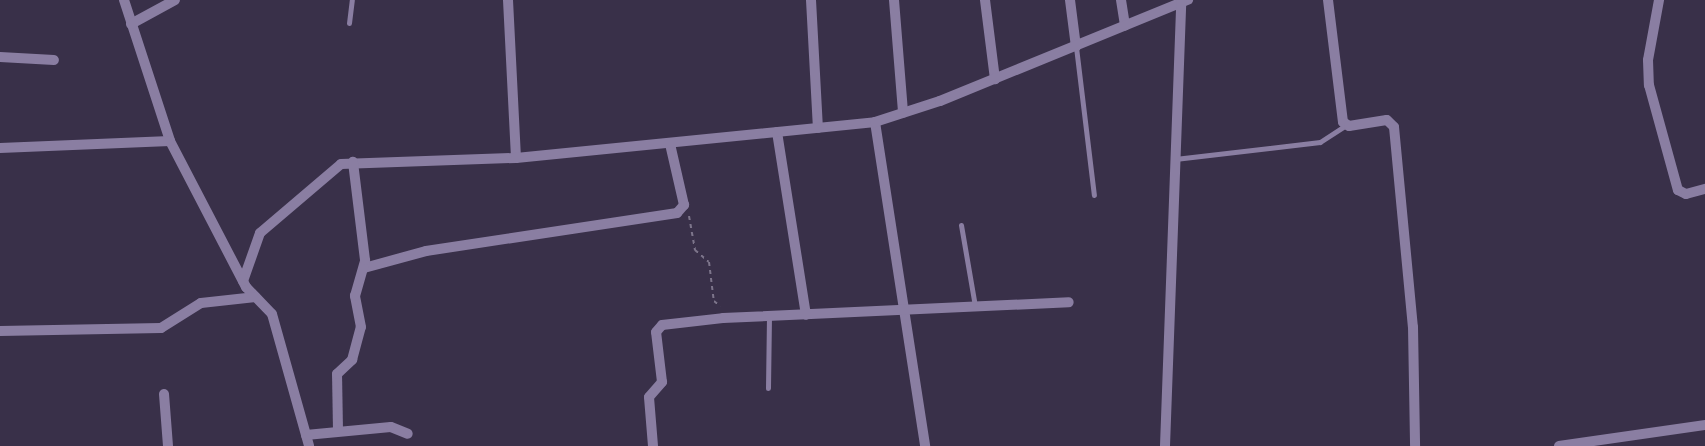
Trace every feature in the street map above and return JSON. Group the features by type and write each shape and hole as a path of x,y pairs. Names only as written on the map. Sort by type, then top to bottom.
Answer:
{"street":[{"path":"124,0 170,141 243,281 272,314 309,446"},
{"path":"131,24 175,0"},
{"path":"508,0 516,158"},
{"path":"811,0 818,128"},
{"path":"894,0 903,113"},
{"path":"985,0 995,79"},
{"path":"1070,0 1076,47"},
{"path":"1120,0 1125,26"},
{"path":"1328,0 1345,126 1387,120 1394,126 1413,327 1415,446"},
{"path":"1659,0 1648,60 1649,85 1678,190 1686,194 1705,189"},
{"path":"243,281 260,233 304,199 335,166 353,162 516,158 875,122 995,79 1183,1 1175,159 1165,446"},
{"path":"0,57 54,60"},
{"path":"875,122 925,446"},
{"path":"777,132 806,316"},
{"path":"0,148 170,141"},
{"path":"364,268 426,251 681,210 670,144"},
{"path":"338,430 337,374 352,360 361,327 355,296 364,268 353,162"},
{"path":"0,331 161,328 201,304 256,297"},
{"path":"654,446 649,397 662,382 658,329 733,318 904,312 975,306 1069,302"},
{"path":"164,394 168,446"},
{"path":"1560,446 1705,425"},
{"path":"306,436 338,430 391,427 408,434"}],"lane":[{"path":"349,23 352,0"},
{"path":"1076,47 1094,195"},
{"path":"1175,159 1320,142 1345,126"},
{"path":"961,225 975,306"},
{"path":"768,388 769,317"}],"path":[{"path":"681,210 689,216 695,250 709,262 714,301 733,318"}]}
